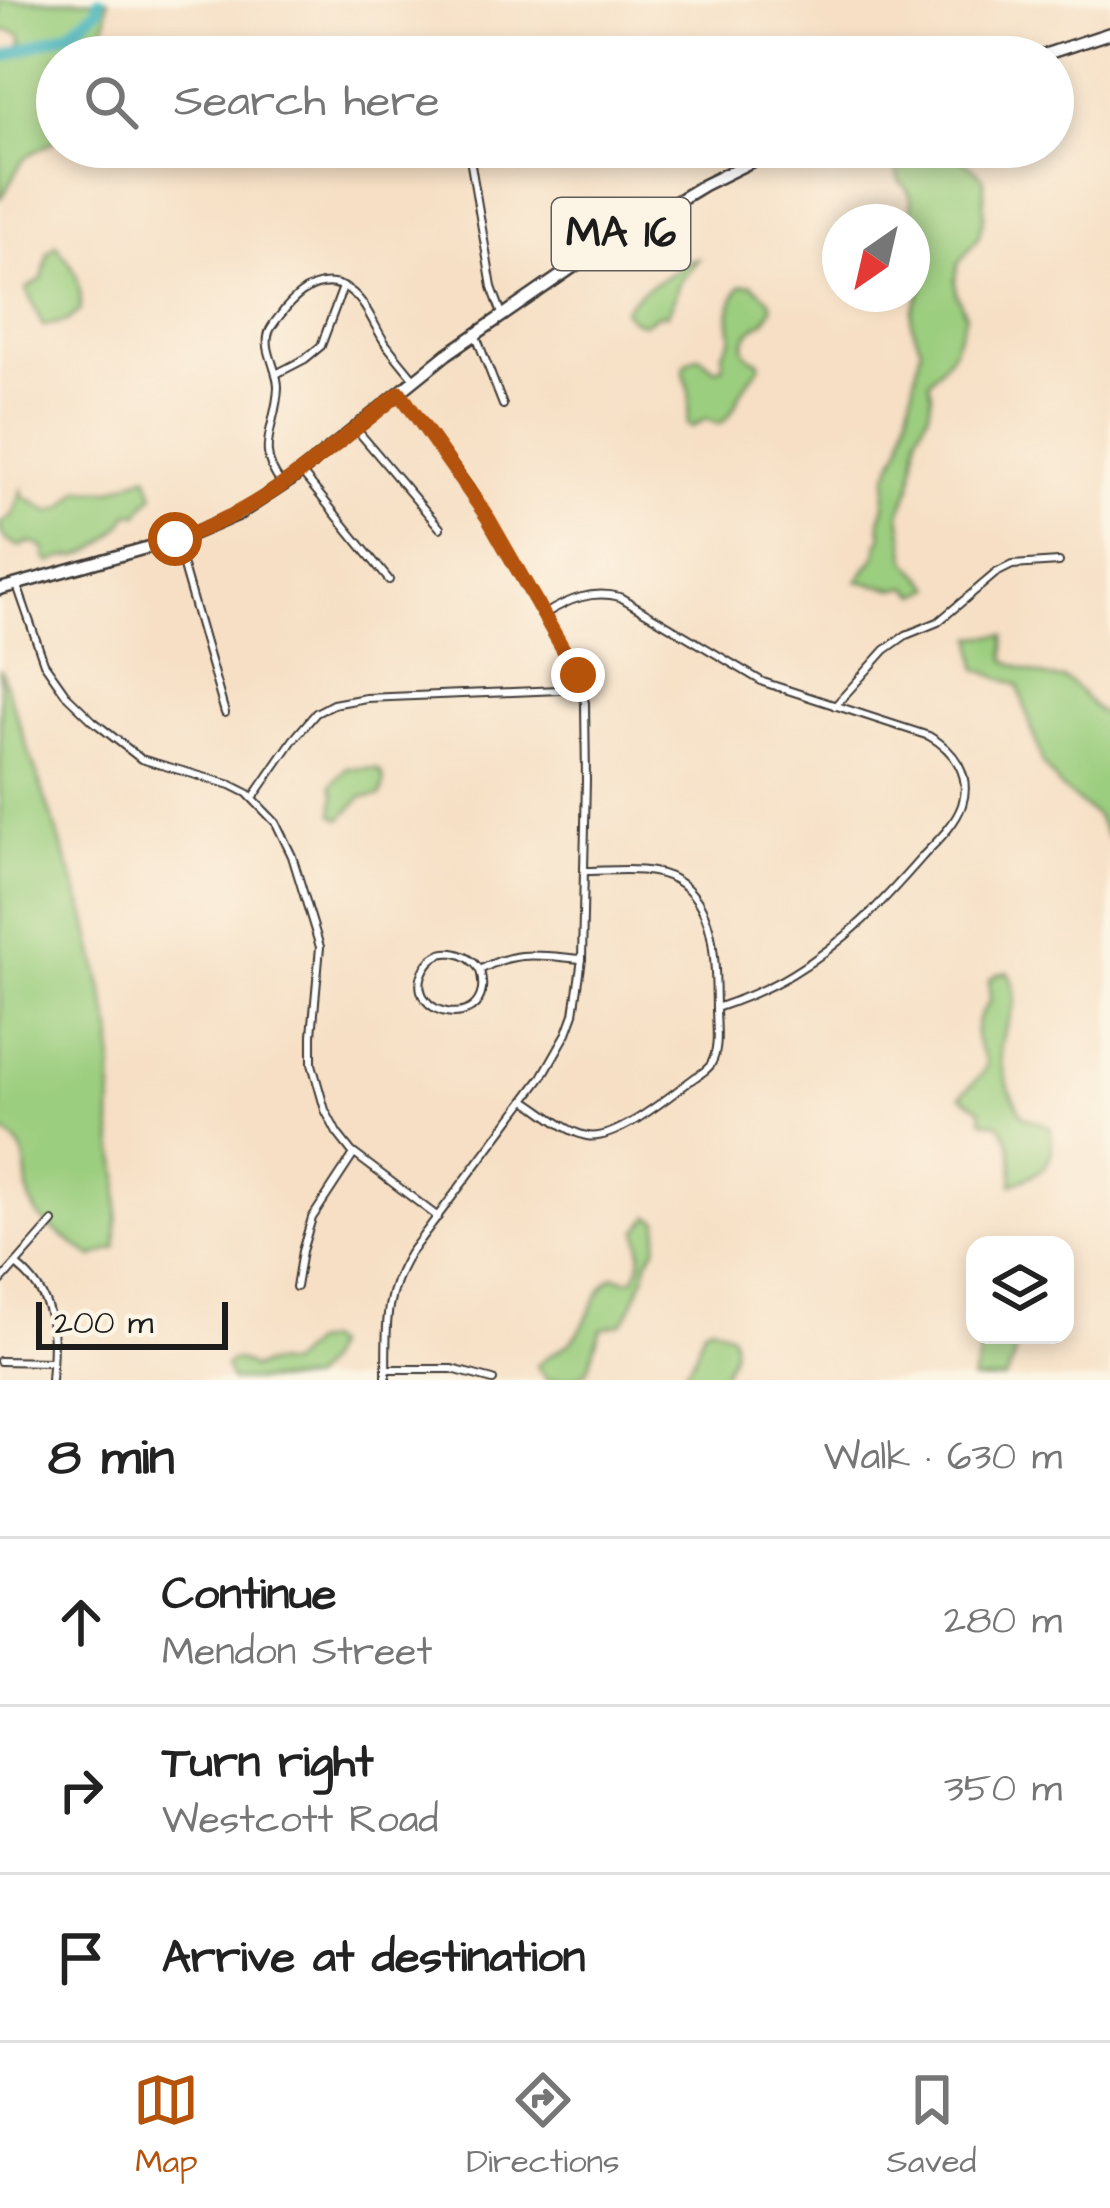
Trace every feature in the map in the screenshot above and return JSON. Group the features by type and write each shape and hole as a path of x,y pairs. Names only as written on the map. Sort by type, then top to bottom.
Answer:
{"main road":[{"path":"1074,45 1110,33"},
{"name":"MA 16","path":"0,589 175,539 239,514 283,486 502,314 664,208 738,168"}],"street":[{"path":"472,168 492,287 502,314"},
{"path":"283,486 267,456 278,390 268,339 274,323 302,291 318,284 343,287 361,301 385,343 415,380"},
{"path":"276,374 321,346 343,287"},
{"path":"473,336 503,405"},
{"path":"386,1380 392,1287 410,1253 526,1100 567,1033 579,990 584,871 584,689 469,487 400,393"},
{"path":"356,428 440,528"},
{"path":"301,472 389,580"},
{"path":"175,539 225,712"},
{"path":"835,706 885,650 938,622 996,573 1012,566 1059,562"},
{"path":"17,585 44,663 68,697 93,721 141,759 231,785 253,798 276,823 287,842 317,934 320,957 312,1064 326,1110 354,1154 438,1217"},
{"path":"544,614 583,596 620,598 754,677 918,732 945,746 963,775 964,795 948,828 859,926 787,978 716,1008"},
{"path":"253,798 309,721 333,704 366,698 584,689"},
{"path":"526,1100 585,1136 602,1136 707,1069 714,1057 712,938 704,913 688,889 663,875 584,871"},
{"path":"443,953 468,956 480,970 482,991 464,1012 437,1010 423,994 425,969 443,953"},
{"path":"480,970 519,955 582,959"},
{"path":"296,1287 312,1217 354,1154"},
{"path":"0,1282 53,1222"},
{"path":"16,1265 36,1283 51,1317 50,1380"},
{"path":"0,1361 52,1363"},
{"path":"386,1369 452,1369 492,1380"}],"green space":[{"path":"0,0 108,0 101,36 36,36 36,152 26,158 0,198 0,57 23,43 19,33 0,29"},
{"path":"896,168 972,168 984,180 984,217 978,238 958,264 955,279 966,315 953,351 929,382 929,412 918,433 912,483 900,514 907,561 933,588 918,595 908,587 857,581 882,539 887,476 902,443 921,348 912,312 930,312 930,204 911,204"},
{"path":"56,245 76,275 80,310 67,321 43,326 26,289 42,279 48,253"},
{"path":"698,259 679,282 667,314 643,324 631,319 624,310 634,298"},
{"path":"752,284 772,308 745,341 746,352 760,366 725,420 687,425 690,396 684,367 699,356 715,369 723,367 723,352 732,337 731,305 740,286"},
{"path":"147,475 154,495 139,514 129,513 108,539 86,554 51,563 39,545 20,547 1,533 0,524 13,515 22,491 51,512 64,507 80,490 111,490"},
{"path":"1005,635 1005,660 1063,679 1110,716 1110,841 1096,816 1061,788 1043,764 1018,685 977,669 974,637"},
{"path":"0,668 86,916 113,1036 111,1125 119,1177 116,1248 92,1257 38,1215 21,1149 0,1130"},
{"path":"347,768 377,769 383,785 380,796 362,797 341,819 333,814 332,785"},
{"path":"1008,972 1015,998 1001,1045 1005,1077 1023,1116 1050,1127 1052,1139 1046,1165 1012,1184 1012,1152 1000,1124 983,1121 981,1109 961,1096 986,1065 976,1028 990,1001 989,980"},
{"path":"650,1216 659,1220 657,1247 627,1316 622,1323 602,1328 584,1373 547,1380 537,1366 576,1335 606,1283 614,1276 635,1278 641,1254 638,1230"},
{"path":"711,1325 731,1334 733,1340 733,1352 720,1380 683,1380 703,1329"},
{"path":"324,1340 330,1350 309,1380 231,1380 225,1366 235,1360 252,1368 288,1365 311,1343"},
{"path":"982,1344 1016,1344 1005,1379 972,1380"}],"waterway":[{"path":"59,36 98,9 99,0"},
{"path":"0,58 36,45"}],"route":[{"path":"175,539 239,514 272,494 400,393 488,518 578,675"}]}
